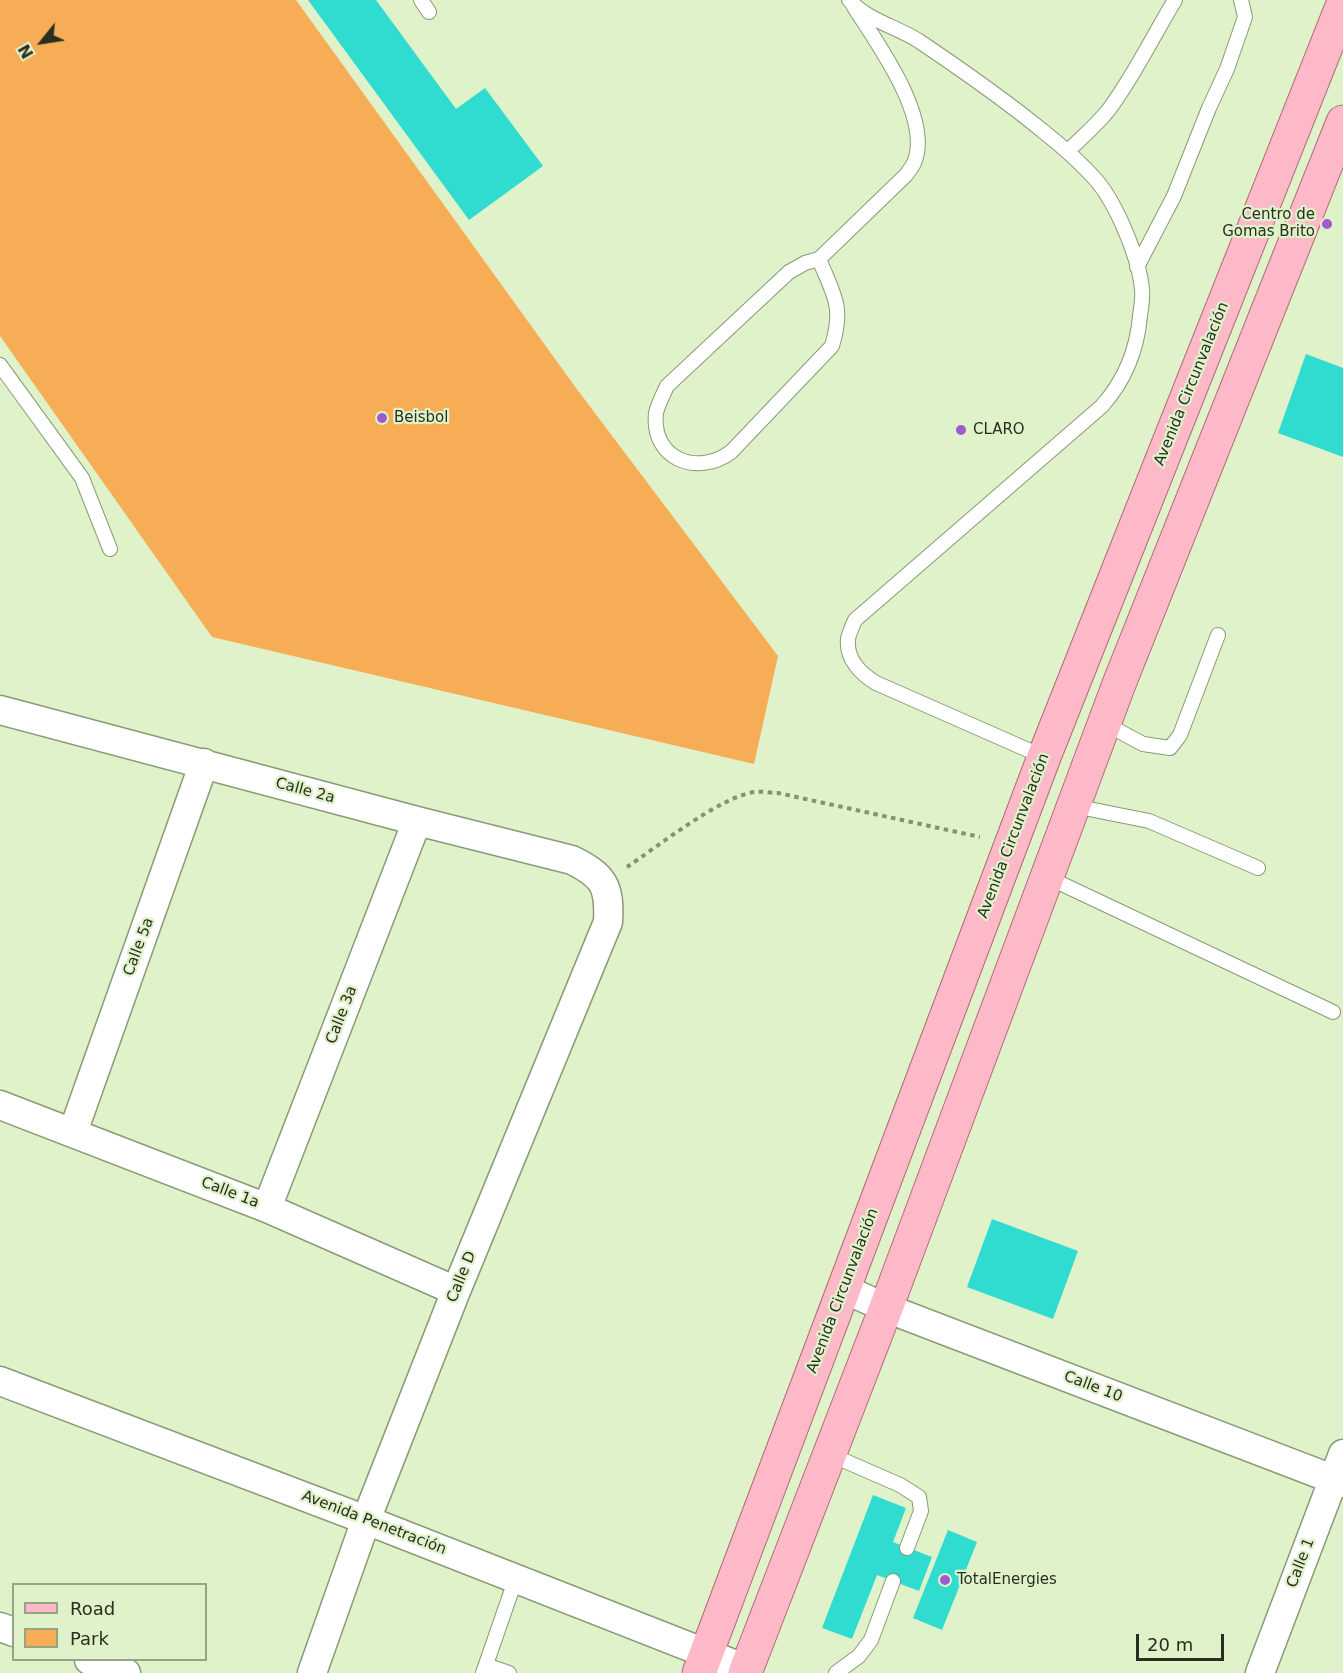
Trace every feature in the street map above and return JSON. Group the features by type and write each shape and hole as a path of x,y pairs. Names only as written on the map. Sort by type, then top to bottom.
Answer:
{"main road":[{"name":"Avenida Circunvalación","path":"703,1662 1044,757 1343,4"},
{"path":"746,1671 886,1308 1104,723 1343,122"}],"street":[{"name":"Calle 2a","path":"0,710 572,860 589,869 604,883"},
{"name":"Calle 5a","path":"73,1132 204,763"},
{"name":"Calle 3a","path":"267,1208 417,821"},
{"name":"Calle D","path":"312,1673 366,1520 456,1291 608,922 609,904 604,883"},
{"name":"Calle 1a","path":"0,1104 267,1208 456,1291"},
{"name":"Calle 10","path":"844,1289 886,1308 1340,1472"},
{"name":"Avenida Penetración","path":"0,1381 516,1578 703,1662 746,1671"},
{"name":"Calle 1","path":"1260,1673 1340,1472"},
{"path":"94,1661 126,1673"}],"lane":[{"path":"1068,152 1109,109 1147,52 1175,0"},
{"path":"1137,267 1174,196 1227,69 1245,17 1241,0"},
{"path":"851,2 877,19 908,34 991,90 1068,152 1098,183 1126,230 1137,267 1142,290 1139,334 1126,373 1112,395 855,620 848,639 852,661 863,675 876,683 1044,757"},
{"path":"819,259 831,286 838,312 838,325 832,346 731,452 721,459 703,465 685,463 675,457 668,451 659,436 656,415 659,402 667,386 789,272 805,263 819,259 906,175 914,162 917,147 916,126 908,99 896,74 851,2"},
{"path":"0,365 82,478 110,549"},
{"path":"1104,723 1143,744 1170,748 1180,735 1218,635"},
{"path":"1073,806 1149,821 1258,868"},
{"path":"1047,877 1333,1012"},
{"path":"829,1454 900,1485 919,1497 921,1511 907,1548"},
{"path":"509,1673 485,1669 516,1578"},
{"path":"836,1673 860,1656 871,1640 893,1581"}],"path":[{"path":"604,883 716,807 732,798 754,792 778,793 1011,844"}],"green space":[{"path":"0,0 296,0 576,388 778,656 754,764 212,637 0,336"}],"building":[{"path":"308,0 376,0 456,109 485,88 543,166 469,220"},
{"path":"1306,354 1343,368 1343,457 1278,433"},
{"path":"992,1219 1078,1251 1053,1319 967,1287"},
{"name":"TotalEnergies","path":"873,1495 906,1508 893,1542 932,1557 919,1591 877,1575 852,1639 822,1628"},
{"name":"TotalEnergies","path":"948,1530 977,1542 942,1630 913,1618"}],"place":[{"name":"Centro de Gomas Brito","path":"1327,224"},
{"name":"Beisbol","path":"382,418"},
{"name":"CLARO","path":"961,430"},
{"name":"TotalEnergies","path":"945,1580"}]}
